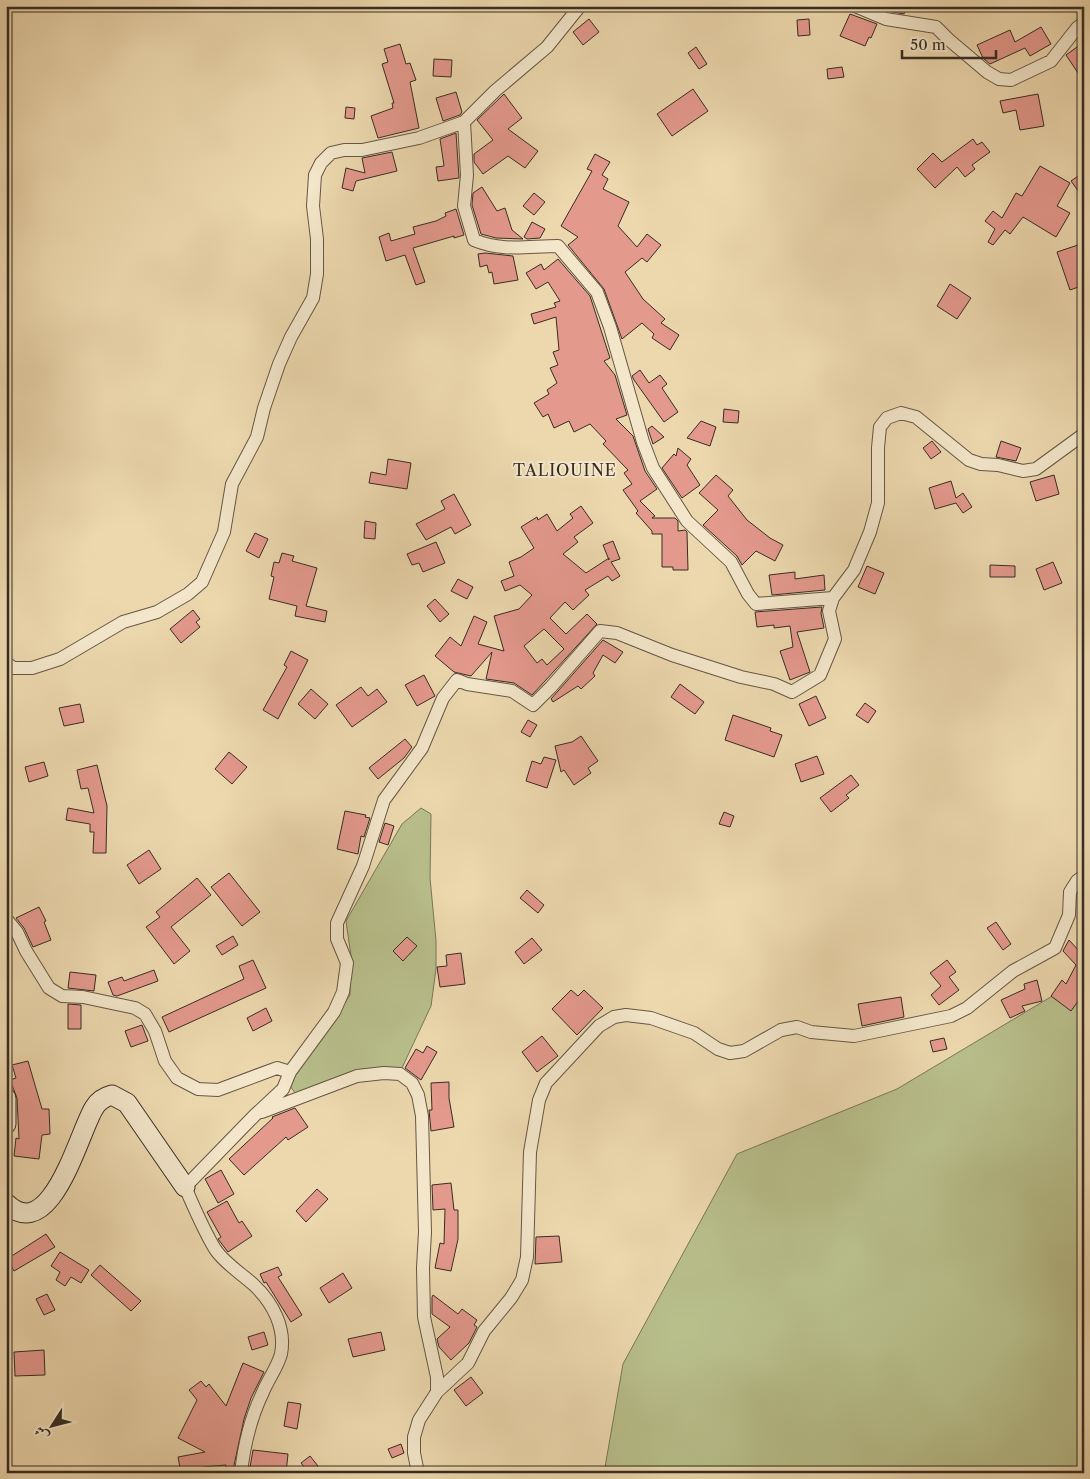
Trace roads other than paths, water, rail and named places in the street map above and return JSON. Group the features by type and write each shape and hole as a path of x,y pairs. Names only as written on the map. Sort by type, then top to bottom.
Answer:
{"street":[{"path":"6,662 13,668 32,668 60,659 123,622 158,612 188,594 202,582 224,532 232,484 257,437 264,408 279,364 291,337 313,298 317,274 317,239 313,206 315,176 321,163 331,153 344,150 362,150 419,138 464,122 495,91 547,47 580,6"},
{"path":"855,6 886,19 936,27 987,72 999,79 1011,80 1051,61 1077,28 1084,23"},
{"path":"464,122 467,175 464,206 474,240 512,249 558,246 597,292 610,327 643,442 653,468 687,522 731,562 748,594 756,604 833,598"},
{"path":"184,1187 283,1089 290,1072 334,1012 343,992 346,963 337,939 337,923 363,866 384,800 422,748 443,698 457,680 468,684 512,691 533,705 600,632 617,633 672,655 741,677 774,684 792,692 820,675 834,639 829,611 833,598 854,570 870,532 878,503 880,426 887,418 901,413 916,417 969,460 980,464 1023,470 1036,469 1084,434"},
{"path":"418,1473 414,1452 414,1437 419,1420 437,1392 468,1363 484,1331 511,1298 522,1280 527,1257 530,1152 538,1100 546,1083 599,1026 614,1017 626,1015 651,1018 694,1033 718,1049 730,1053 744,1051 781,1030 797,1027 811,1032 854,1036 951,1016 967,1008 1013,971 1055,948 1069,915 1070,892 1077,881 1084,876"},
{"path":"6,921 17,932 26,951 49,988 62,996 83,997 135,1008 146,1014 155,1031 165,1061 177,1078 198,1088 218,1090 277,1068 290,1072"},
{"path":"255,1115 357,1076 384,1073 400,1074 412,1083 418,1095 422,1116 425,1232 422,1268 424,1317 437,1377 437,1392"},
{"path":"6,1203 14,1211 30,1212 47,1204 66,1172 94,1108 103,1097 112,1095 127,1103 184,1187 216,1250 229,1266 255,1286 270,1305 282,1333 281,1355 262,1394 249,1429 241,1473"},
{"path":"6,1098 6,1124"}],"district":[{"name":"TALIOUINE","path":"565,470"}]}
